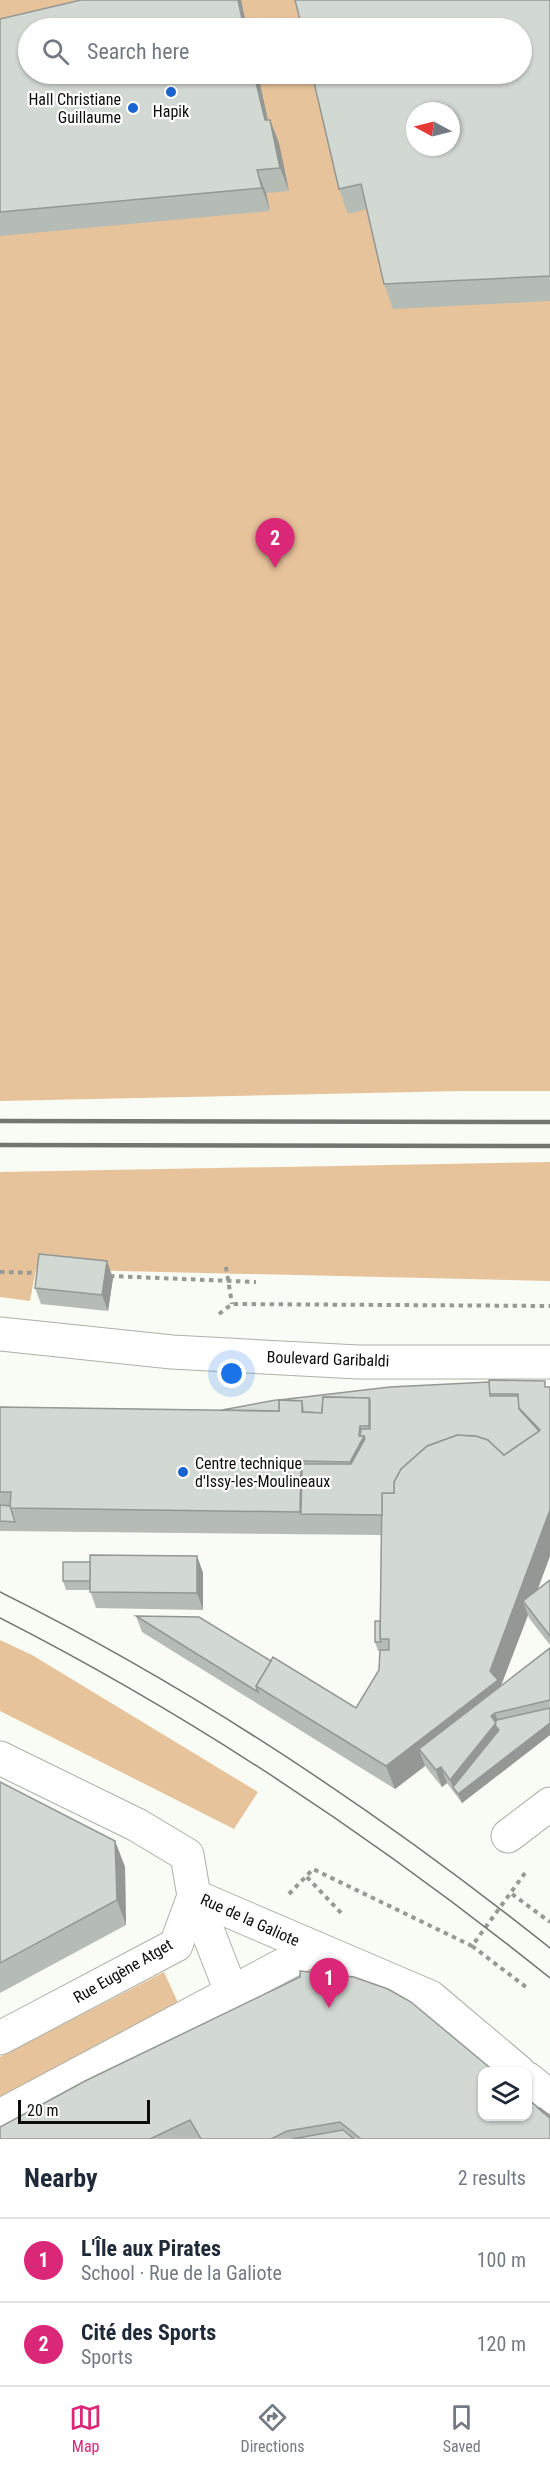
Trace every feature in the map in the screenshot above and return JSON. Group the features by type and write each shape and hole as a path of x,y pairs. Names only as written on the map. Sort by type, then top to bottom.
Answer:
{"street":[{"name":"Boulevard Garibaldi","path":"0,1334 172,1352 358,1362 550,1362"},
{"name":"Rue de la Galiote","path":"0,1758 137,1825 187,1855 194,1896 430,1997 513,2067"},
{"path":"508,1836 550,1804"},
{"path":"194,1896 231,1991"},
{"name":"Rue Eugène Atget","path":"0,2038 176,1945 194,1896"},
{"path":"0,2116 315,1948"},
{"path":"532,2082 550,2097"}],"path":[{"path":"226,1267 232,1305"},
{"path":"0,1272 46,1273"},
{"path":"103,1275 256,1282"},
{"path":"172,1352 232,1305 550,1306"},
{"path":"313,1869 472,1946 526,1987"},
{"path":"472,1946 512,1894 527,1870"},
{"path":"512,1894 550,1922"}],"shaded area":[{"path":"0,0 107,0 18,18 0,23"},
{"path":"188,0 550,0 550,1091 0,1101 0,44 18,63 18,84 532,84 532,18 110,18"},
{"path":"550,1162 550,1281 36,1269 30,1301 0,1297 0,1172"},
{"path":"0,1640 32,1655 258,1792 234,1829 0,1711"},
{"path":"164,1972 179,2005 0,2099 0,2057"}],"building":[{"name":"Hall Christiane Guillaume","path":"81,0 238,0 242,18 18,18 18,84 256,84 265,120 270,120 280,168 257,170 262,188 0,212 0,19"},
{"path":"295,0 550,0 550,276 384,284 361,184 339,189 314,84 532,84 532,18 300,18"},
{"path":"39,1254 107,1261 102,1295 35,1288"},
{"path":"489,1380 545,1381 545,1387 550,1387 550,1510 490,1671 498,1680 386,1766 256,1686 273,1657 356,1708 379,1670 380,1650 389,1650 389,1639 380,1639 382,1493 394,1493 394,1482 401,1469 427,1446 457,1435 476,1436 488,1440 504,1455 540,1430 518,1407 518,1394 489,1394"},
{"path":"489,1382 490,1396 518,1396 519,1409 539,1431 504,1455 488,1440 476,1436 457,1435 427,1446 401,1469 394,1482 394,1493 382,1493 382,1515 301,1514 302,1464 351,1464 365,1439 364,1436 360,1436 361,1429 370,1429 370,1400 369,1398 323,1397 322,1413 303,1412 302,1401 279,1400 390,1387"},
{"name":"Centre technique d'Issy-les-Moulineaux","path":"323,1397 369,1398 369,1426 360,1426 359,1436 364,1436 350,1462 301,1461 300,1512 10,1508 11,1492 0,1492 0,1407 279,1411 279,1400 302,1401 302,1412 322,1413"},
{"path":"279,1400 279,1411 222,1410"},
{"path":"0,1505 10,1506 15,1522 0,1521"},
{"path":"90,1555 197,1556 197,1593 90,1592"},
{"path":"63,1562 90,1562 90,1581 63,1581"},
{"path":"550,1580 550,1636 523,1601"},
{"path":"136,1616 199,1617 271,1661 256,1686 258,1692"},
{"path":"375,1621 380,1621 381,1642 375,1642"},
{"path":"550,1648 550,1700 495,1713 491,1716 496,1723 450,1780 441,1767 436,1770 419,1749"},
{"path":"550,1708 550,1723 458,1794 453,1787 499,1730 495,1721"},
{"path":"0,1782 115,1841 117,1900 0,1963"},
{"path":"300,1971 354,1977 388,1989 411,2002 489,2067 478,2067 478,2121 532,2121 532,2102 550,2118 550,2139 361,2139 340,2122 287,2131 271,2139 201,2139 190,2120 150,2139 0,2139 0,2127 85,2081 300,1977"},
{"path":"343,2130 354,2139 292,2139"}],"tram line":[{"path":"0,1592 145,1670 284,1755 419,1848 550,1948"},
{"path":"0,1618 145,1697 284,1784 419,1877 550,1978"}],"railway":[{"path":"0,1121 550,1122"},
{"path":"0,1145 550,1146"}],"place":[{"name":"Hapik","path":"171,92"},
{"name":"Hall Christiane Guillaume","path":"133,108"},
{"name":"Cité des Sports","path":"275,568"},
{"name":"Centre technique d'Issy-les-Moulineaux","path":"183,1472"},
{"name":"L'Île aux Pirates","path":"329,2008"}]}
